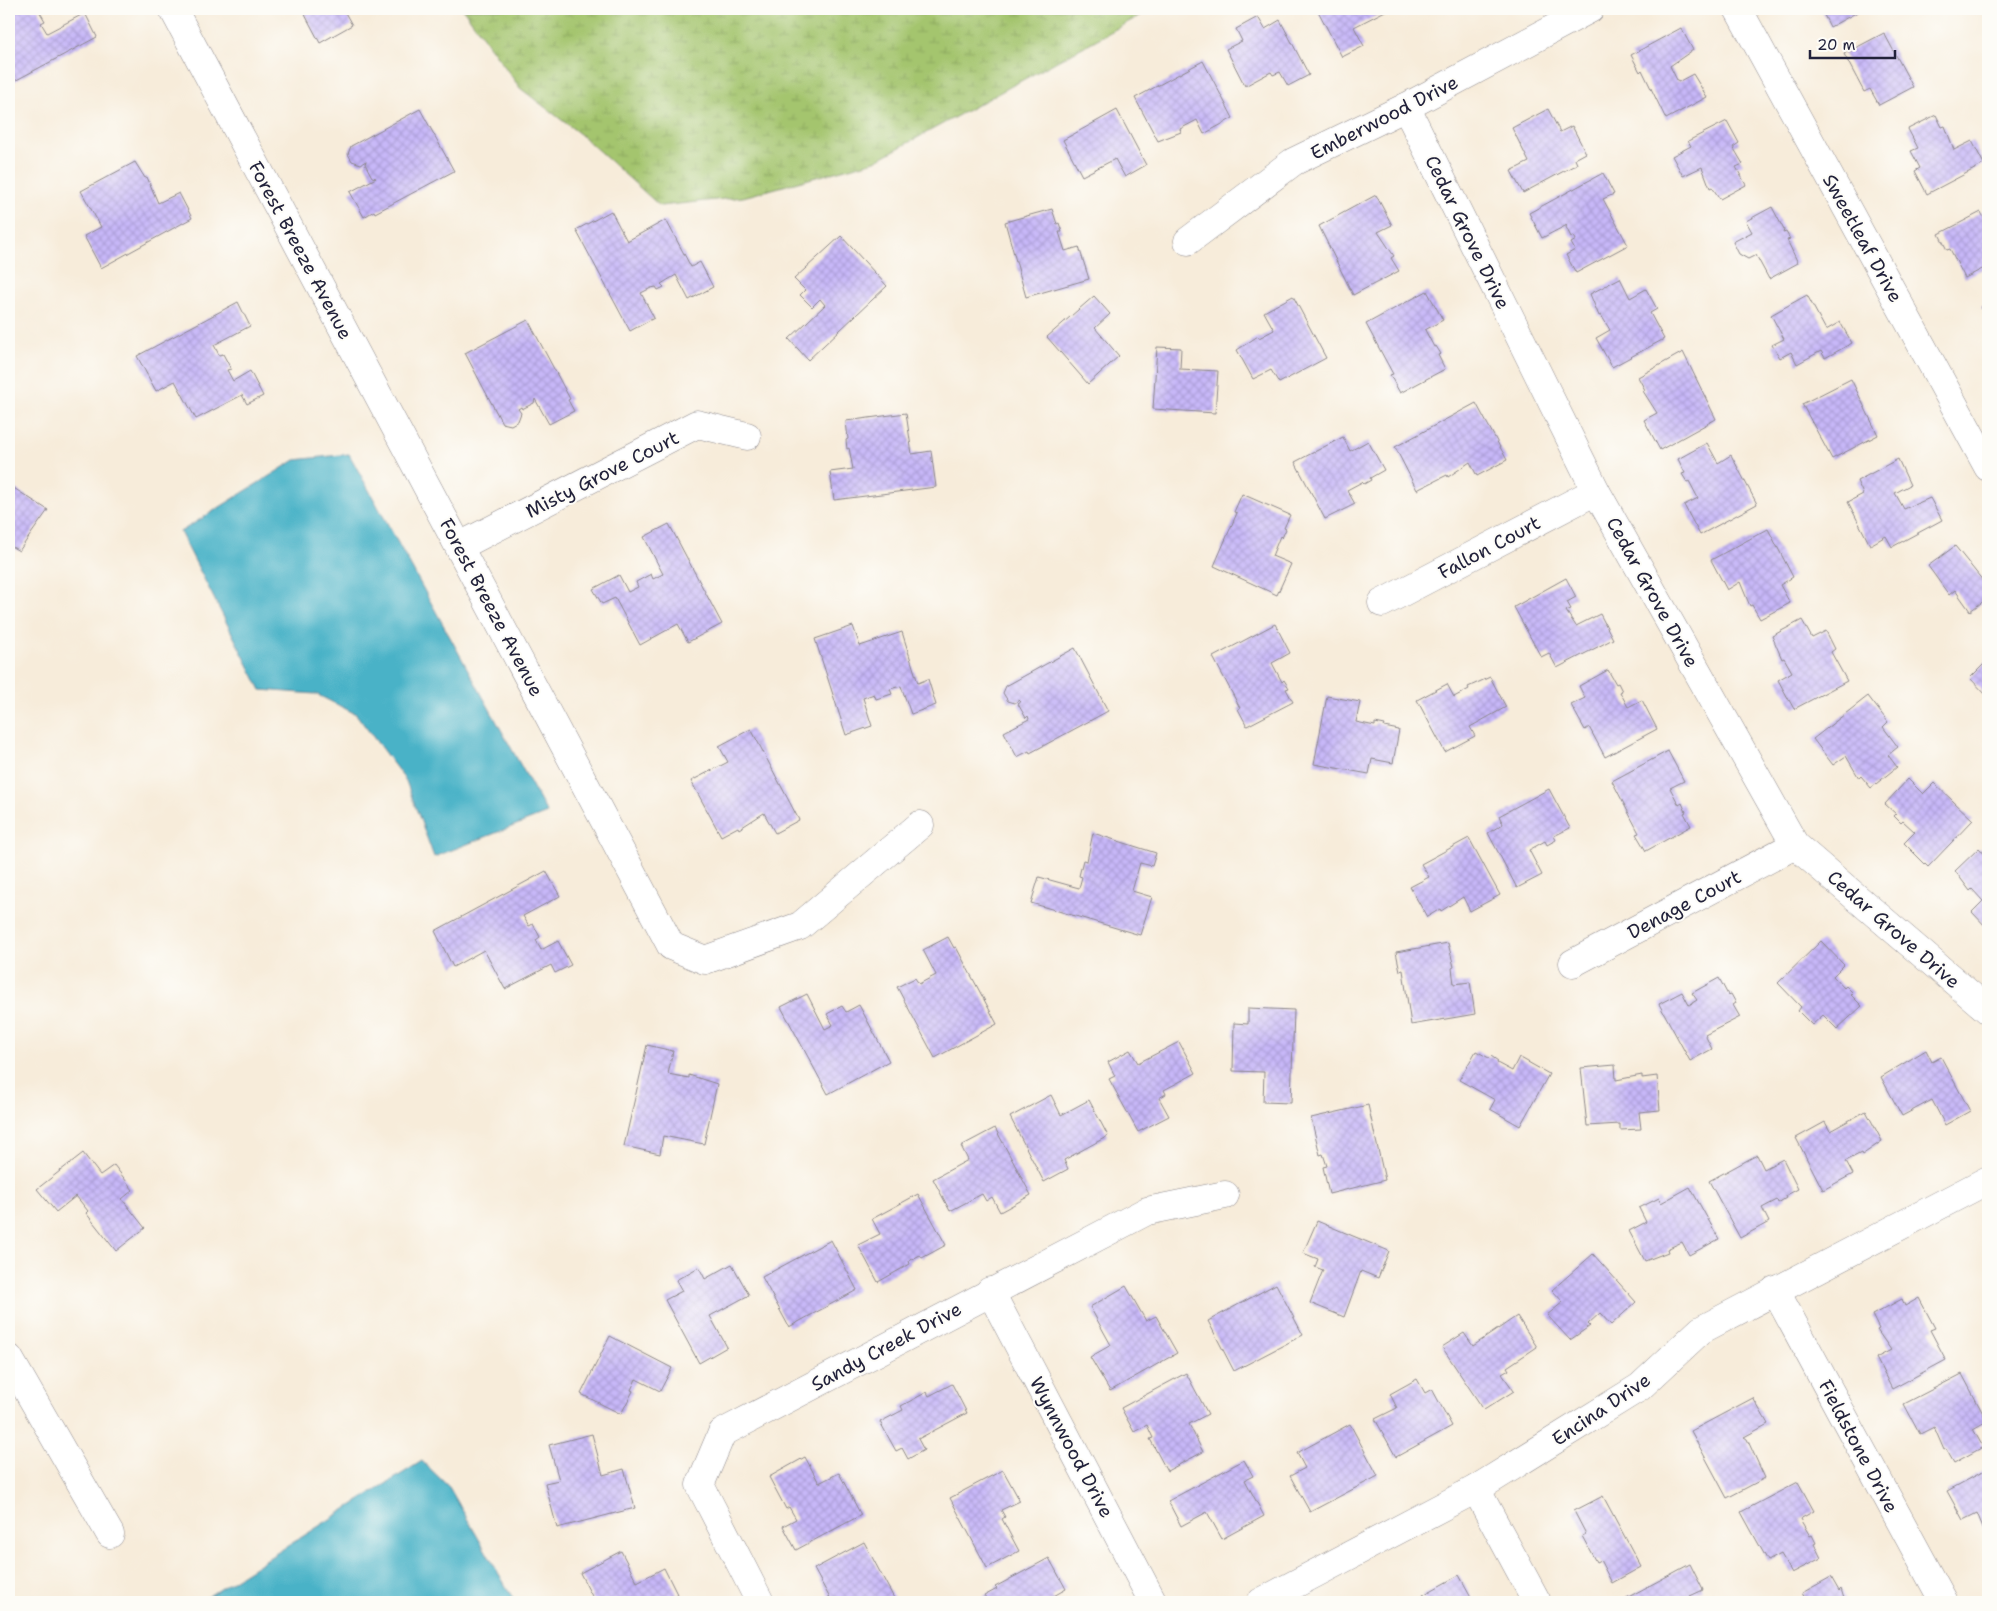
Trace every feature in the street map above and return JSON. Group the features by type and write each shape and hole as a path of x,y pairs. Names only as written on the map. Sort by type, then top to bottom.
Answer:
{"street":[{"name":"Forest Breeze Avenue","path":"172,9 460,546 671,946 705,960 800,926 920,825"},
{"name":"Emberwood Drive","path":"1188,241 1294,162 1406,107 1590,9"},
{"name":"Sweetleaf Drive","path":"1738,9 1988,467"},
{"name":"Cedar Grove Drive","path":"1406,107 1596,491 1795,845 1988,1010"},
{"name":"Misty Grove Court","path":"460,546 697,424 747,436"},
{"name":"Fallon Court","path":"1382,603 1596,491"},
{"name":"Denage Court","path":"1573,963 1795,845"},
{"name":"Encina Drive","path":"1261,1602 1476,1489 1640,1388 1701,1330 1988,1180"},
{"name":"Sandy Creek Drive","path":"760,1602 700,1485 722,1433 990,1291 1147,1211 1226,1194"},
{"name":"Fieldstone Drive","path":"1775,1290 1944,1602"},
{"name":"Wynnwood Drive","path":"990,1291 1153,1602"},
{"path":"9,1358 110,1534"},
{"path":"1476,1489 1537,1602"}],"green space":[{"path":"463,9 1152,9 875,161 743,197 660,206 580,134 520,88"}],"water":[{"path":"349,454 547,813 434,857 406,781 356,714 316,694 261,690 180,532 295,460"},
{"path":"422,1461 449,1487 515,1602 199,1602"}],"building":[{"path":"9,9 38,9 45,21 41,23 47,33 85,13 97,37 9,84"},
{"path":"302,9 343,9 352,25 320,43"},
{"path":"1317,9 1389,9 1354,27 1364,46 1342,57"},
{"path":"1424,9 1435,9 1426,13"},
{"path":"1821,9 1863,9 1830,27"},
{"path":"1258,17 1265,29 1280,20 1309,75 1288,86 1280,72 1273,75 1271,72 1245,86 1226,49 1242,41 1236,29"},
{"path":"1681,28 1693,50 1670,66 1678,82 1693,74 1707,97 1666,119 1642,70 1640,72 1631,55"},
{"path":"1884,33 1913,87 1879,105 1870,89 1864,92 1844,54"},
{"path":"1203,61 1233,118 1204,134 1197,120 1180,129 1181,132 1158,141 1135,98"},
{"path":"420,109 454,171 364,217 350,192 376,178 372,177 365,164 366,161 361,164 352,161 348,154 351,146"},
{"path":"1548,109 1560,132 1572,126 1586,153 1575,159 1577,164 1523,193 1511,171 1529,162 1512,128"},
{"path":"1117,110 1146,165 1125,177 1115,159 1082,176 1063,140"},
{"path":"1936,115 1942,127 1945,126 1954,150 1972,141 1984,164 1927,194 1915,171 1920,168 1911,151 1918,148 1908,129"},
{"path":"1727,121 1739,143 1733,147 1743,164 1736,167 1746,185 1720,199 1712,187 1710,188 1702,167 1683,176 1672,156 1691,146 1688,141"},
{"path":"135,162 145,178 147,177 158,203 179,193 192,218 101,268 84,236 101,227 81,191"},
{"path":"1603,173 1614,194 1603,199 1628,245 1576,273 1566,255 1575,250 1571,243 1576,240 1574,236 1571,237 1566,227 1567,225 1542,238 1529,213"},
{"path":"1376,195 1392,225 1378,232 1394,256 1391,258 1399,271 1353,295 1319,226"},
{"path":"1772,207 1784,230 1783,233 1786,232 1790,239 1787,240 1798,263 1769,279 1756,255 1748,259 1739,254 1733,242 1752,232 1746,221"},
{"path":"1052,209 1062,232 1059,232 1065,251 1079,247 1089,279 1026,297 1005,222"},
{"path":"611,211 627,241 666,220 691,267 700,262 713,287 689,300 676,275 661,284 664,287 658,290 656,287 651,288 641,293 654,318 630,331 576,230"},
{"path":"1981,212 1988,226 1988,266 1965,278 1950,249 1947,250 1939,234"},
{"path":"841,236 887,286 808,360 789,339 825,305 820,299 812,307 800,295 805,290 794,279"},
{"path":"1620,278 1630,298 1646,289 1657,309 1650,313 1664,339 1612,367 1596,338 1610,330 1601,315 1599,316 1590,294"},
{"path":"1427,291 1443,320 1425,330 1434,347 1436,346 1441,354 1438,355 1445,369 1400,393 1390,375 1393,374 1366,324"},
{"path":"1807,295 1826,330 1840,322 1852,343 1825,358 1821,351 1797,364 1791,352 1780,358 1772,345 1784,339 1771,315"},
{"path":"1094,296 1110,314 1095,328 1119,356 1088,384 1047,337"},
{"path":"1293,296 1326,358 1279,383 1271,370 1253,379 1237,350 1258,336 1259,338 1274,330 1264,312"},
{"path":"238,302 250,326 214,345 219,355 223,354 231,369 227,370 233,381 250,371 263,396 247,404 242,395 196,419 175,381 156,391 137,356"},
{"path":"1988,303 1988,321 1981,307"},
{"path":"528,320 570,399 568,400 574,411 549,424 535,399 534,403 518,409 521,413 518,421 511,425 502,423 465,353"},
{"path":"1157,347 1181,348 1180,369 1218,371 1215,413 1153,409"},
{"path":"1683,352 1716,419 1660,450 1644,420 1657,413 1643,391 1645,390 1638,377"},
{"path":"1851,379 1878,435 1832,459 1802,404"},
{"path":"1476,403 1507,460 1477,476 1470,462 1448,477 1447,475 1417,490 1395,447"},
{"path":"906,413 912,454 931,451 936,487 834,500 830,472 853,469 849,448 847,449 846,421"},
{"path":"1343,437 1350,451 1368,441 1384,470 1364,484 1362,482 1347,490 1355,504 1325,519 1295,462"},
{"path":"1707,443 1718,463 1731,455 1757,504 1700,535 1684,505 1698,498 1689,481 1687,482 1682,474 1685,473 1678,459"},
{"path":"1898,459 1910,485 1895,493 1904,509 1930,498 1942,520 1892,547 1886,536 1870,545 1848,502 1863,494 1857,481"},
{"path":"9,485 48,510 19,551 9,545"},
{"path":"1242,494 1290,515 1284,528 1286,529 1282,538 1280,536 1272,556 1291,564 1277,595 1214,566 1237,513 1234,512"},
{"path":"669,524 722,624 688,642 678,624 640,645 615,598 602,604 593,589 619,575 628,592 638,587 636,582 651,574 653,579 663,574 644,537"},
{"path":"1768,529 1793,577 1780,585 1790,603 1760,619 1752,605 1750,606 1740,582 1727,590 1711,560"},
{"path":"1955,546 1988,587 1988,598 1970,611 1955,590 1949,595 1928,566"},
{"path":"1566,578 1576,597 1567,602 1571,609 1566,611 1576,626 1600,614 1613,639 1557,668 1549,653 1541,657 1514,607"},
{"path":"1802,620 1812,638 1826,631 1835,649 1831,652 1847,681 1794,709 1778,680 1792,672 1784,658 1782,659 1772,636"},
{"path":"1275,624 1290,653 1272,663 1282,682 1284,680 1289,688 1286,689 1293,702 1247,726 1238,709 1240,708 1213,657"},
{"path":"853,626 860,646 902,632 918,683 928,679 936,705 911,714 901,686 890,689 892,694 876,699 874,694 863,698 872,726 846,735 815,639"},
{"path":"1075,648 1108,711 1030,753 1029,751 1017,757 1004,732 1029,719 1028,716 1026,718 1018,704 1021,702 1019,700 1015,703 1008,701 1003,693 1006,686"},
{"path":"1988,660 1988,697 1970,678"},
{"path":"1608,670 1616,684 1618,683 1622,691 1620,692 1628,707 1642,700 1657,729 1605,757 1589,727 1585,730 1571,705 1585,698 1579,686"},
{"path":"1490,677 1506,707 1470,727 1475,736 1445,752 1417,700 1447,684 1454,697 1469,689 1468,687"},
{"path":"1327,696 1360,702 1356,722 1375,726 1375,723 1399,730 1393,763 1372,759 1369,774 1314,764"},
{"path":"1868,696 1888,722 1883,727 1898,747 1888,755 1897,767 1871,788 1861,776 1859,778 1846,756 1833,765 1813,739"},
{"path":"751,729 799,820 775,833 764,813 739,829 738,827 721,836 691,781 728,762 719,746"},
{"path":"1668,751 1684,781 1670,788 1679,805 1682,803 1686,812 1684,813 1691,826 1646,851 1636,834 1639,833 1612,781"},
{"path":"1908,779 1923,794 1934,783 1973,820 1928,867 1904,843 1915,832 1903,821 1901,823 1894,816 1896,814 1885,804"},
{"path":"1549,789 1570,828 1554,836 1556,840 1547,845 1545,841 1529,850 1542,875 1517,888 1488,833 1503,824 1499,816"},
{"path":"1093,833 1156,853 1152,866 1140,863 1132,891 1152,897 1140,935 1031,903 1039,877 1079,888 1082,877 1079,876 1083,860 1087,861"},
{"path":"1469,838 1500,895 1470,911 1463,897 1441,911 1440,909 1427,917 1410,887 1429,877 1421,864"},
{"path":"1979,848 1988,858 1988,929 1972,912 1983,901 1972,889 1970,891 1955,871"},
{"path":"546,871 560,896 523,916 529,926 533,924 540,937 536,940 541,950 558,941 571,965 555,973 551,965 505,989 484,950 453,967 435,931"},
{"path":"948,937 954,948 956,947 997,1024 935,1058 897,987 915,978 919,984 936,975 923,950"},
{"path":"1821,941 1844,965 1833,976 1844,988 1846,986 1853,993 1851,995 1862,1006 1837,1029 1823,1015 1812,1025 1798,1011 1801,1007 1778,983"},
{"path":"1448,943 1454,967 1452,968 1454,984 1470,982 1475,1014 1411,1025 1403,970 1400,971 1396,952"},
{"path":"1719,978 1728,995 1731,994 1736,1003 1733,1005 1740,1017 1705,1035 1712,1049 1690,1061 1659,1004 1682,992 1689,1005 1697,1000 1692,993"},
{"path":"807,994 825,1029 833,1025 827,1014 842,1006 846,1012 859,1005 889,1061 828,1094 781,1007"},
{"path":"1248,1008 1294,1010 1291,1103 1263,1102 1264,1072 1233,1071 1234,1023 1248,1024"},
{"path":"1179,1042 1196,1073 1164,1090 1166,1094 1159,1098 1169,1116 1138,1132 1109,1079 1115,1076 1108,1062 1130,1050 1138,1063"},
{"path":"647,1045 673,1051 668,1074 689,1078 689,1075 717,1084 704,1144 663,1136 660,1154 624,1146"},
{"path":"1926,1050 1932,1062 1941,1057 1970,1111 1945,1125 1932,1100 1902,1116 1881,1077"},
{"path":"1476,1051 1489,1058 1491,1056 1498,1061 1497,1063 1512,1071 1519,1057 1549,1074 1520,1126 1490,1109 1495,1100 1459,1080"},
{"path":"1615,1065 1616,1080 1642,1075 1642,1078 1657,1076 1660,1110 1639,1112 1641,1129 1620,1130 1620,1124 1587,1126 1581,1068"},
{"path":"1051,1095 1061,1115 1089,1100 1108,1136 1064,1160 1068,1169 1044,1182 1010,1117"},
{"path":"1368,1105 1385,1180 1329,1194 1323,1167 1327,1166 1323,1154 1320,1155 1311,1118"},
{"path":"1866,1111 1882,1141 1862,1155 1861,1153 1846,1161 1853,1174 1823,1190 1796,1138 1825,1122 1830,1131"},
{"path":"995,1128 1031,1195 1000,1212 992,1197 986,1201 982,1194 950,1211 933,1179 968,1160 961,1146"},
{"path":"83,1153 100,1175 114,1165 133,1190 122,1199 145,1228 116,1251 86,1213 88,1211 76,1196 56,1212 37,1189"},
{"path":"1757,1155 1764,1169 1783,1159 1798,1189 1785,1196 1786,1198 1778,1203 1777,1200 1762,1208 1769,1222 1740,1238 1709,1181"},
{"path":"1690,1187 1719,1239 1689,1255 1682,1242 1667,1249 1668,1252 1645,1261 1629,1231 1646,1222 1639,1208 1659,1198 1661,1203"},
{"path":"918,1194 946,1245 922,1258 920,1255 909,1261 910,1264 878,1282 858,1245 880,1234 872,1219"},
{"path":"1317,1221 1389,1251 1378,1278 1361,1271 1344,1317 1310,1303 1323,1270 1315,1267 1318,1259 1303,1253"},
{"path":"831,1240 857,1290 789,1327 762,1277"},
{"path":"1593,1254 1636,1302 1611,1325 1600,1313 1588,1324 1590,1326 1570,1340 1547,1315 1563,1302 1552,1290"},
{"path":"732,1264 749,1295 710,1316 727,1347 699,1363 665,1300 682,1291 676,1280 699,1267 705,1279"},
{"path":"1276,1284 1303,1335 1234,1371 1208,1321"},
{"path":"1126,1286 1146,1321 1156,1316 1177,1353 1110,1391 1090,1357 1111,1345 1090,1307"},
{"path":"1919,1298 1935,1328 1930,1330 1946,1360 1892,1389 1876,1358 1891,1350 1877,1330 1879,1329 1872,1315 1902,1299 1905,1306"},
{"path":"1517,1316 1537,1347 1507,1367 1509,1370 1502,1374 1514,1391 1484,1410 1442,1347 1464,1333 1473,1346"},
{"path":"610,1336 672,1368 660,1391 636,1379 631,1390 633,1391 621,1414 581,1394"},
{"path":"1186,1373 1208,1414 1189,1424 1203,1452 1167,1471 1150,1439 1153,1438 1147,1425 1134,1432 1121,1408"},
{"path":"1962,1374 1987,1421 1973,1429 1983,1447 1954,1463 1946,1449 1944,1450 1934,1427 1920,1434 1904,1404"},
{"path":"1417,1379 1425,1393 1432,1389 1452,1426 1396,1457 1375,1419 1397,1408 1390,1394"},
{"path":"952,1384 967,1413 918,1439 924,1450 908,1459 902,1448 896,1451 880,1422 903,1410 901,1406 927,1392 929,1396"},
{"path":"1753,1398 1768,1424 1744,1437 1747,1439 1765,1478 1727,1498 1691,1431"},
{"path":"1350,1424 1378,1476 1310,1512 1290,1476 1305,1468 1297,1453"},
{"path":"592,1434 603,1475 624,1469 635,1508 557,1528 545,1483 559,1480 549,1445"},
{"path":"805,1457 819,1483 839,1473 861,1515 796,1550 783,1526 796,1519 789,1507 786,1509 769,1477"},
{"path":"1244,1460 1253,1476 1245,1480 1264,1516 1222,1539 1207,1512 1181,1526 1168,1501"},
{"path":"1988,1469 1987,1537 1977,1513 1963,1520 1947,1491"},
{"path":"1003,1470 1020,1501 1001,1510 1005,1517 1002,1519 1019,1551 987,1568 950,1498"},
{"path":"1798,1482 1814,1511 1800,1519 1810,1536 1812,1535 1821,1558 1792,1573 1781,1554 1768,1561 1741,1512"},
{"path":"1603,1496 1641,1567 1612,1583 1600,1560 1596,1562 1582,1536 1586,1534 1574,1511"},
{"path":"864,1542 896,1602 832,1602 814,1569"},
{"path":"621,1551 637,1582 664,1568 677,1594 662,1602 595,1602 580,1573"},
{"path":"1049,1558 1066,1589 1052,1597 1055,1602 988,1602 984,1596 997,1589 995,1587"},
{"path":"1690,1564 1703,1590 1690,1596 1693,1602 1619,1602"},
{"path":"1459,1575 1474,1602 1427,1602 1423,1595"},
{"path":"1831,1577 1839,1591 1841,1589 1845,1602 1807,1602 1802,1593"}]}
